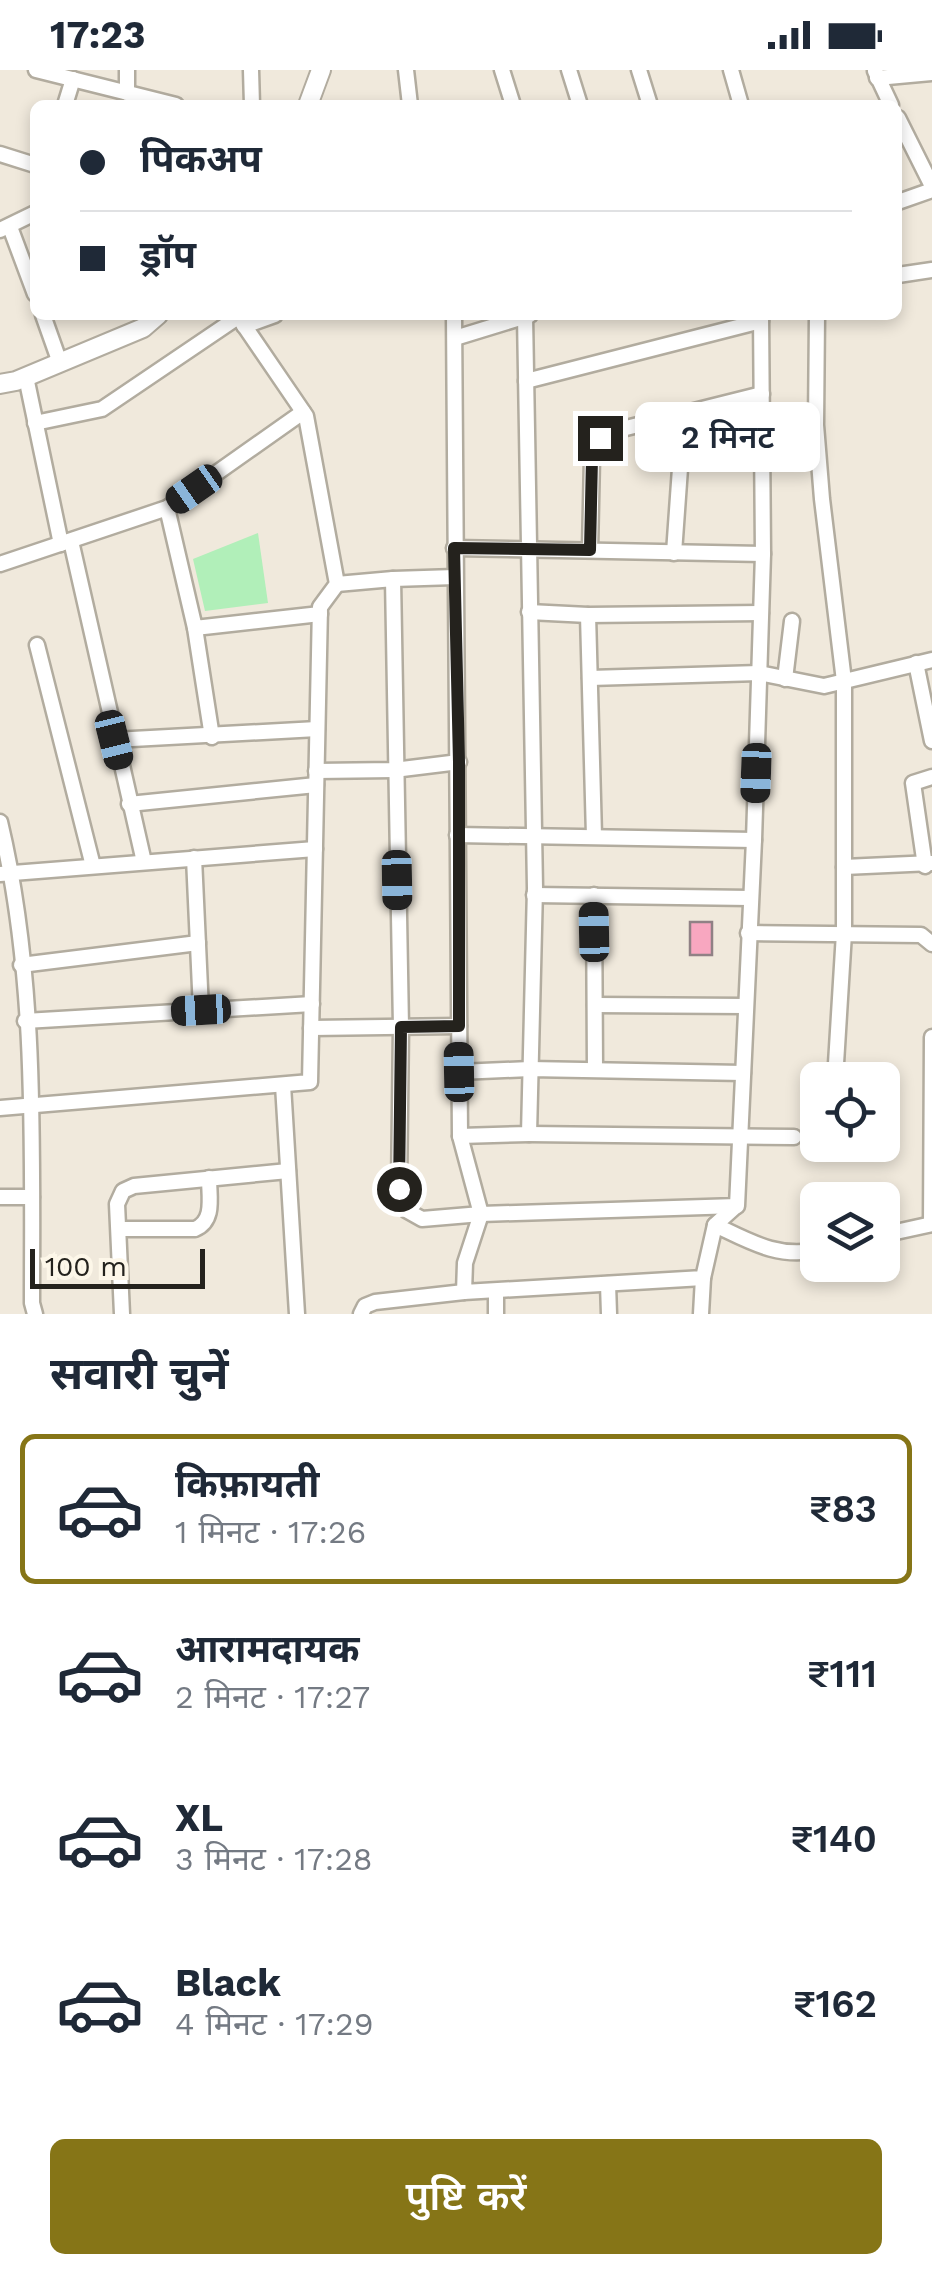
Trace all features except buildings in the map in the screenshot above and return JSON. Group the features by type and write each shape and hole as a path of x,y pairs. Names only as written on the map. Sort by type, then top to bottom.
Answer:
{"main road":[{"path":"310,100 321,70"},
{"path":"0,384 143,328 152,320"}],"street":[{"path":"36,70 148,100"},
{"path":"126,93 127,70"},
{"path":"251,70 252,100"},
{"path":"406,70 409,100"},
{"path":"502,70 511,100"},
{"path":"569,70 578,100"},
{"path":"639,70 648,100"},
{"path":"731,70 740,100"},
{"path":"889,100 876,74 932,72"},
{"path":"67,100 74,80"},
{"path":"902,130 930,181 902,199"},
{"path":"0,154 30,163"},
{"path":"30,213 5,229 30,282"},
{"path":"902,274 932,270"},
{"path":"44,320 60,362"},
{"path":"35,423 102,409 238,320"},
{"path":"0,1108 310,1082 320,607 337,584 303,412 241,320"},
{"path":"454,320 460,1136 481,1214 464,1263 464,1292"},
{"path":"455,338 515,320"},
{"path":"528,320 534,835 529,1134"},
{"path":"526,381 754,320"},
{"path":"701,1314 703,1278 714,1226 736,1206 741,1135 763,554 761,320"},
{"path":"817,320 816,425 844,681 844,933 836,1062"},
{"path":"26,377 144,862"},
{"path":"590,550 594,445 610,432 762,394"},
{"path":"0,564 168,508 303,412"},
{"path":"674,553 684,412"},
{"path":"168,508 196,628 212,737"},
{"path":"454,548 763,554"},
{"path":"337,584 455,578"},
{"path":"392,579 402,1204 422,1219 736,1206"},
{"path":"530,612 761,612"},
{"path":"196,628 320,614"},
{"path":"588,615 594,836"},
{"path":"785,679 792,621"},
{"path":"37,645 93,866"},
{"path":"590,678 759,674 824,686 924,662 932,741"},
{"path":"114,740 317,729"},
{"path":"129,804 459,762"},
{"path":"844,867 928,864 913,783 932,777"},
{"path":"0,822 21,965 32,1106 35,1314"},
{"path":"457,835 754,840"},
{"path":"6,874 315,848"},
{"path":"194,858 201,1010"},
{"path":"534,895 750,898"},
{"path":"594,896 595,1070"},
{"path":"748,932 920,936 932,944"},
{"path":"21,965 198,943"},
{"path":"25,1021 312,1004"},
{"path":"595,1005 746,1006"},
{"path":"311,1028 459,1026"},
{"path":"900,1231 932,1224 932,1037"},
{"path":"459,1072 743,1072"},
{"path":"283,1084 296,1314"},
{"path":"460,1136 794,1136"},
{"path":"122,1314 117,1204 128,1188 288,1171"},
{"path":"119,1228 195,1229 205,1224 209,1216 209,1178"},
{"path":"0,1197 32,1197"},
{"path":"714,1226 772,1251 800,1252"},
{"path":"360,1314 365,1306 375,1302 464,1292 703,1278"},
{"path":"608,1284 609,1314"},
{"path":"496,1290 496,1314"}],"green space":[{"path":"258,533 268,603 205,611 193,559"}],"route":[{"path":"399,1189 401,1027 459,1026 454,548 590,550 592,458 600,438"}]}
